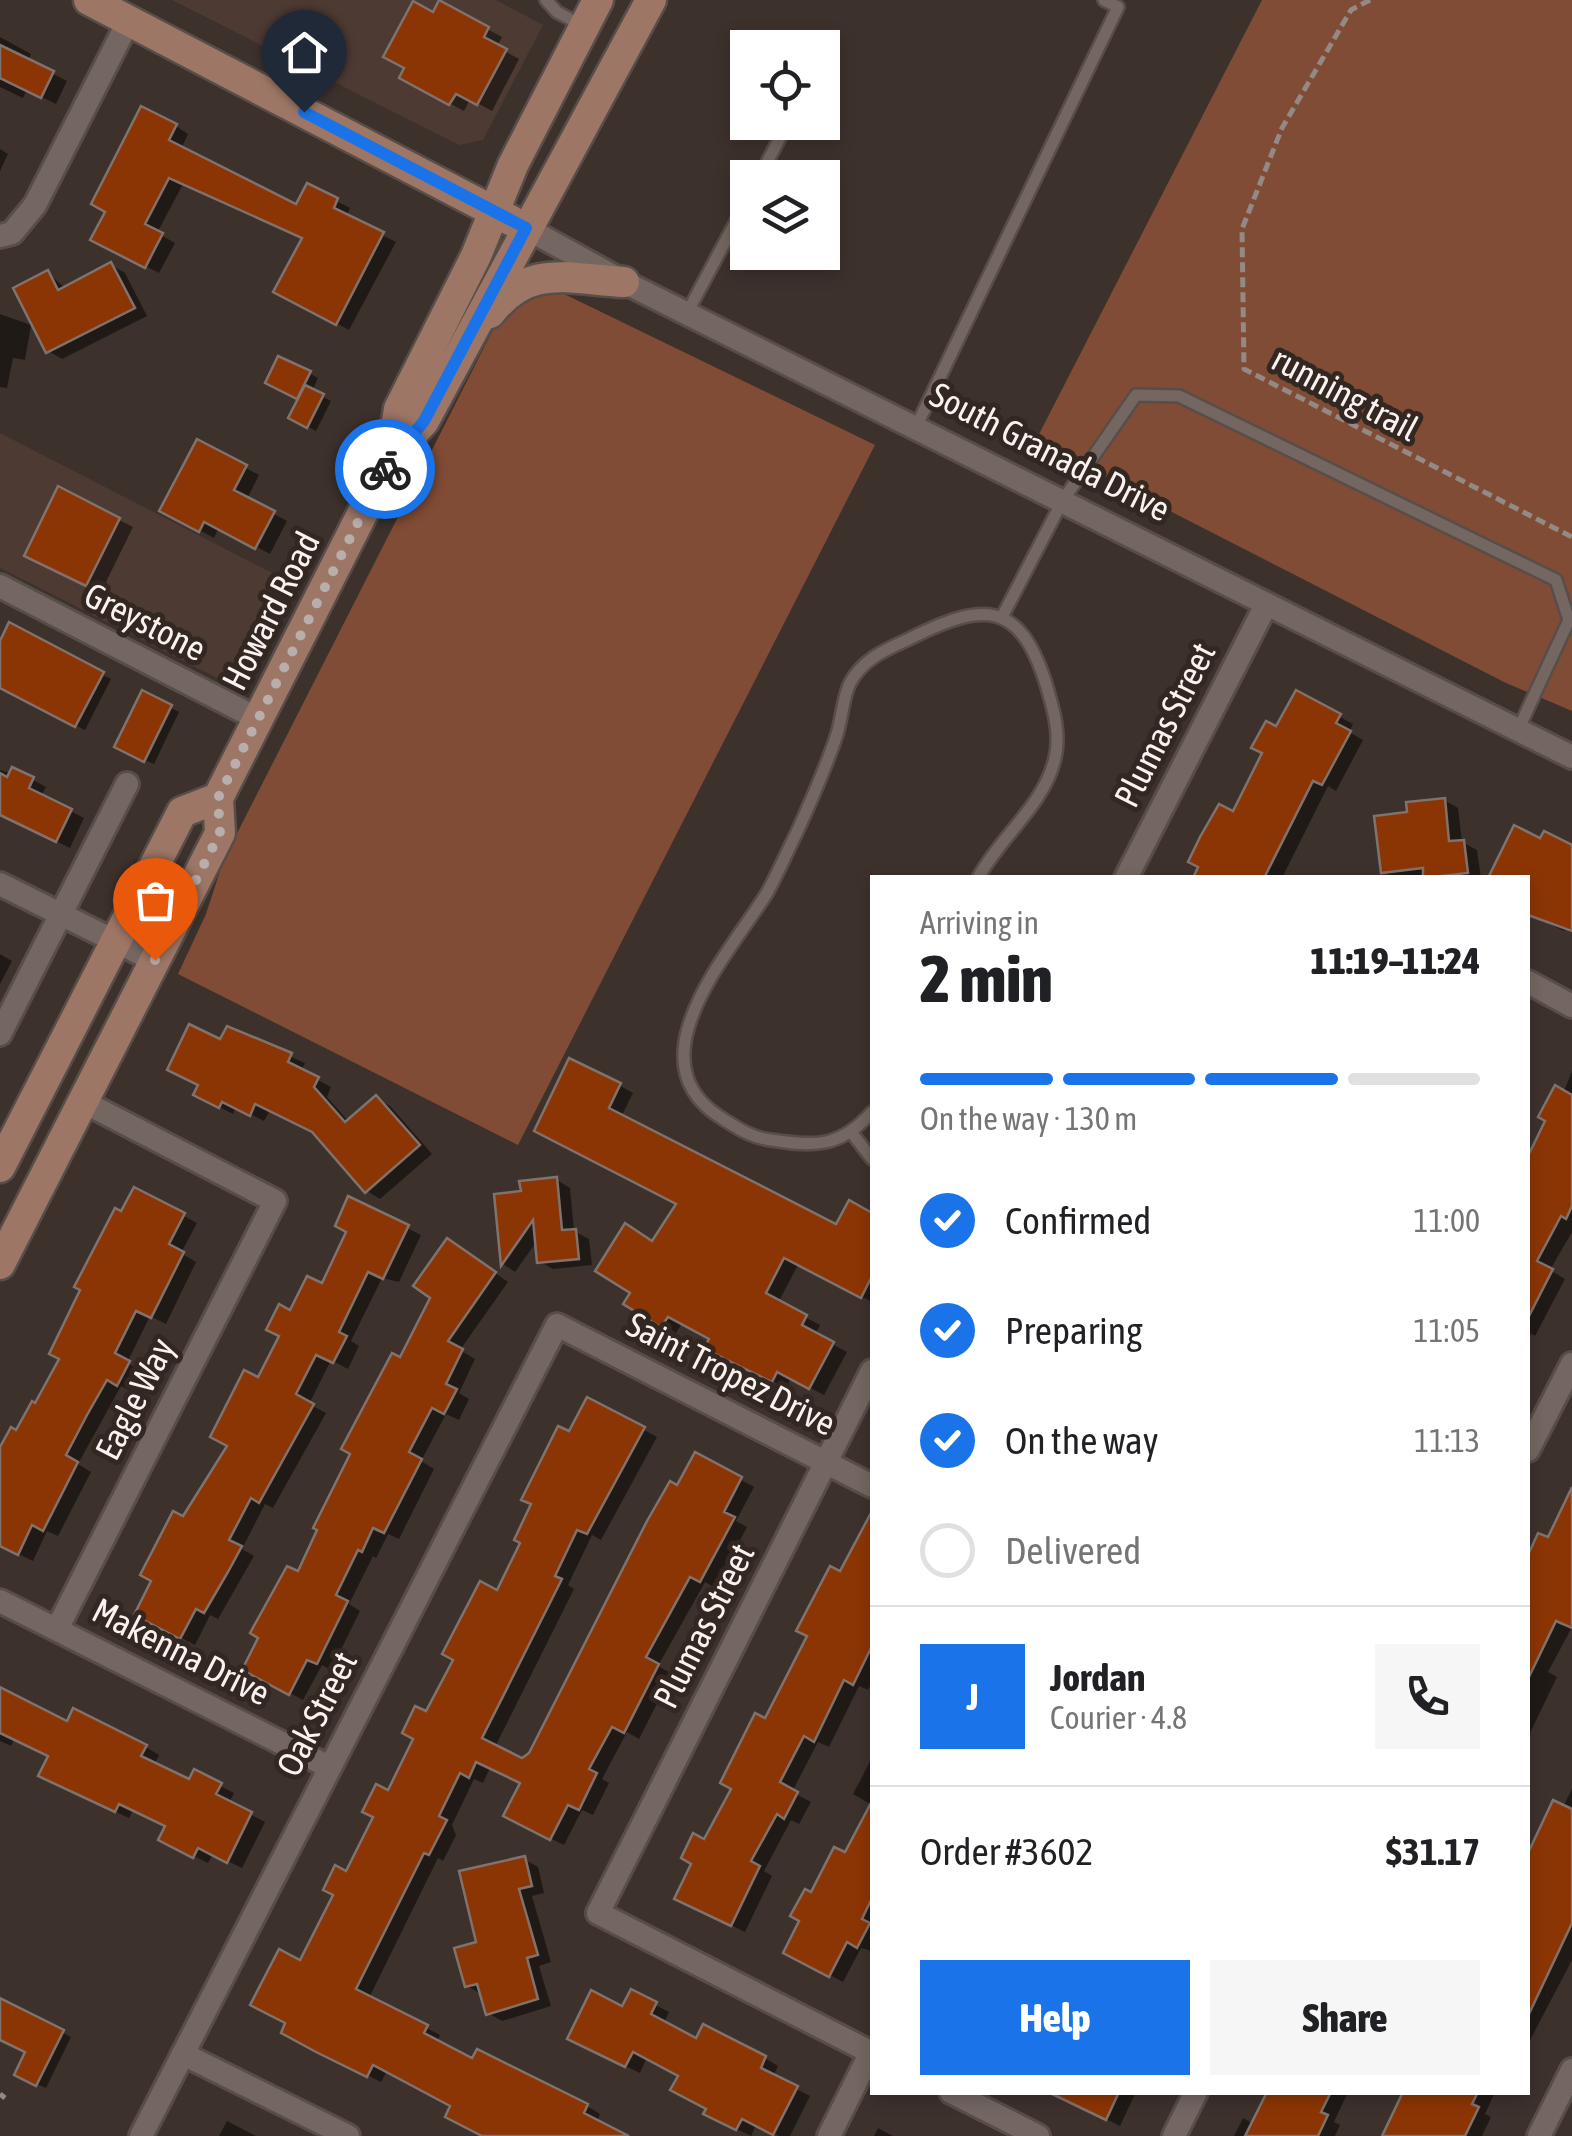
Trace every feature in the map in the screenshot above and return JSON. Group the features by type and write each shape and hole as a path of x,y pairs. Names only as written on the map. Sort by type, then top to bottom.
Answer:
{"main road":[{"name":"South Granada Drive","path":"90,0 526,228"},
{"name":"Howard Road","path":"0,1264 220,833 218,798 391,457 424,421 651,0"},
{"name":"Howard Road","path":"391,457 399,408 495,212 513,165 591,13"},
{"path":"460,350 498,302 522,281 545,276 624,282"},
{"path":"0,1167 182,812 218,798"}],"street":[{"path":"0,236 12,234 34,205 128,20"},
{"name":"South Granada Drive","path":"526,228 624,282 1572,757"},
{"name":"Greystone","path":"0,586 258,720"},
{"name":"Plumas Street","path":"1128,875 1266,604"},
{"path":"0,1034 127,784"},
{"path":"0,884 155,960"},
{"path":"1530,983 1572,1006"},
{"name":"Eagle Way","path":"58,1629 275,1201 82,1102"},
{"name":"Saint Tropez Drive","path":"557,1324 870,1485"},
{"name":"Oak Street","path":"142,2136 557,1324"},
{"path":"1530,1446 1572,1364"},
{"name":"Plumas Street","path":"870,1375 598,1913 870,2050"},
{"name":"Makenna Drive","path":"0,1601 329,1768"},
{"path":"183,2054 348,2136"},
{"path":"829,2136 870,2055"},
{"path":"1539,2136 1572,2070"},
{"path":"958,2095 1038,2136"},
{"path":"1174,2136 1194,2095"}],"lane":[{"path":"546,0 557,12 591,13"},
{"path":"916,427 1118,8 1104,0"},
{"path":"688,313 730,233"},
{"path":"1002,617 1063,500 1136,395 1179,396 1556,580 1568,620 1518,730"},
{"path":"870,1114 852,1134 806,1145 754,1138 709,1111 692,1093 685,1069 692,1015 718,964 768,890 825,772 849,685 869,658 960,616 1002,617 1034,645 1058,732 1055,760 1029,810 990,856 980,875"},
{"path":"852,1134 870,1156"}],"path":[{"name":"running trail","path":"1370,0 1351,10 1282,128 1242,230 1244,369 1572,537"}],"shaded area":[{"path":"172,0 496,0 543,25 483,140 459,145"},
{"path":"1262,0 1572,0 1572,711 1504,682 1035,442"},
{"path":"535,292 560,292 875,445 518,1145 178,974 206,914 224,859 494,328"},
{"path":"0,433 280,577 225,682 0,568"}],"building":[{"path":"439,0 489,27 484,37 507,49 477,105 456,94 449,105 399,78 404,68 383,57 413,1 433,12"},
{"path":"0,45 54,71 41,98 0,78"},
{"path":"141,106 177,124 169,140 296,204 307,183 338,198 334,208 384,232 336,325 273,292 302,238 169,178 145,224 163,233 145,268 90,240 105,212 91,204"},
{"path":"111,262 135,308 46,353 13,288 48,270 58,290"},
{"path":"278,356 311,371 297,399 265,383"},
{"path":"305,385 324,394 307,428 288,418"},
{"path":"197,439 247,465 234,490 275,511 255,549 204,522 199,532 159,511"},
{"path":"58,486 120,518 86,586 24,556"},
{"path":"9,622 104,672 75,727 0,688 0,641"},
{"path":"142,690 172,705 144,762 114,747"},
{"path":"1296,690 1341,714 1336,723 1351,731 1322,785 1313,781 1266,875 1194,875 1198,867 1188,862 1200,837 1219,804 1233,811 1262,753 1251,748 1266,721 1276,726"},
{"path":"12,767 34,777 29,788 72,809 56,842 0,815 0,773 7,777"},
{"path":"1445,798 1449,841 1464,840 1468,873 1423,875 1423,868 1381,873 1374,816 1407,812 1406,802"},
{"path":"1514,825 1540,838 1544,831 1572,845 1572,931 1530,916 1530,875 1489,875"},
{"path":"189,1024 220,1039 227,1026 292,1053 288,1062 319,1077 314,1087 345,1122 376,1095 420,1145 365,1193 312,1132 255,1104 250,1116 222,1102 219,1108 193,1095 198,1085 167,1070"},
{"path":"569,1058 621,1083 609,1108 836,1224 849,1200 870,1212 870,1280 861,1298 784,1258 766,1293 807,1315 802,1325 834,1342 809,1389 777,1372 772,1382 704,1348 709,1339 668,1317 661,1327 623,1304 630,1293 595,1271 625,1223 652,1241 676,1204 534,1131"},
{"path":"1555,1085 1572,1095 1572,1206 1566,1219 1561,1216 1537,1261 1553,1269 1530,1314 1530,1152 1545,1121 1538,1117"},
{"path":"557,1177 562,1230 576,1229 579,1259 537,1263 533,1220 501,1266 494,1194 521,1191 519,1181"},
{"path":"134,1187 185,1213 169,1244 184,1252 151,1318 136,1311 115,1353 130,1361 117,1386 107,1380 66,1455 78,1462 43,1531 32,1525 18,1555 0,1546 0,1447 11,1427 16,1430 32,1401 35,1403 59,1359 49,1354 80,1290 74,1287 115,1208 121,1211"},
{"path":"348,1196 409,1225 383,1279 368,1272 339,1332 347,1336 333,1363 316,1355 296,1394 314,1404 259,1503 251,1498 229,1540 242,1546 228,1572 204,1613 196,1609 180,1639 134,1615 151,1581 140,1575 173,1511 183,1516 227,1446 210,1437 244,1370 258,1377 279,1336 266,1330 279,1304 290,1310 307,1276 322,1283 346,1232 335,1226"},
{"path":"447,1238 496,1272 448,1341 463,1349 446,1384 457,1389 444,1414 432,1408 409,1452 422,1459 384,1533 373,1528 362,1552 358,1550 336,1595 348,1601 317,1664 307,1660 289,1695 242,1670 258,1638 250,1633 287,1566 298,1571 317,1530 313,1528 350,1454 341,1449 392,1353 400,1357 430,1298 413,1286"},
{"path":"587,1397 645,1427 587,1534 577,1530 555,1576 562,1579 482,1738 522,1758 529,1753 647,1521 670,1481 677,1485 695,1452 742,1477 724,1512 735,1517 700,1582 690,1577 646,1657 659,1664 624,1733 612,1727 589,1769 597,1773 579,1810 568,1805 550,1840 503,1816 520,1783 476,1762 469,1778 460,1773 439,1816 447,1820 429,1855 424,1853 356,1989 428,2025 424,2033 472,2058 477,2049 588,2104 584,2113 629,2136 482,2136 445,2117 450,2106 373,2065 367,2077 316,2052 281,2033 285,2023 250,2005 279,1949 300,1960 333,1895 323,1890 335,1865 346,1871 373,1817 362,1812 376,1784 388,1790 413,1739 402,1733 415,1706 426,1711 453,1660 442,1654 480,1581 497,1590 520,1543 514,1540 531,1504 521,1500 558,1426 569,1431"},
{"path":"1572,1487 1572,1628 1556,1621 1530,1675 1530,1551 1538,1533 1548,1537"},
{"path":"870,1515 870,1650 853,1685 844,1680 814,1742 804,1736 780,1782 798,1792 784,1819 777,1814 751,1861 760,1866 731,1926 674,1899 691,1864 681,1858 693,1833 704,1839 731,1789 720,1783 755,1713 765,1718 807,1636 796,1631 830,1566 840,1571"},
{"path":"0,1687 67,1721 73,1708 147,1745 141,1756 189,1779 194,1769 222,1783 216,1794 252,1812 227,1863 198,1848 193,1858 158,1840 165,1826 119,1804 115,1812 38,1776 48,1756 0,1733"},
{"path":"1553,1800 1572,1809 1572,1923 1530,2012 1530,1849"},
{"path":"870,1805 870,1902 862,1919 870,1923 857,1948 847,1942 829,1977 783,1953 799,1921 790,1916 805,1889 811,1892 834,1847 845,1852"},
{"path":"525,1856 532,1886 519,1889 538,1955 527,1958 538,1999 486,2015 477,1984 465,1987 454,1948 476,1942 459,1871"},
{"path":"631,1989 657,2002 651,2014 696,2038 703,2024 766,2056 761,2068 798,2086 773,2135 742,2119 736,2130 703,2114 706,2109 670,2090 678,2076 633,2052 625,2067 567,2039 591,1990 622,2006"},
{"path":"0,1998 64,2030 36,2086 14,2075 25,2052 0,2040"},
{"path":"1054,2095 1118,2095 1106,2120"},
{"path":"1266,2095 1330,2095 1321,2112 1328,2115 1318,2136 1245,2136"},
{"path":"1402,2095 1476,2095 1472,2104 1479,2107 1465,2136 1382,2136"}],"way so far":[{"path":"155,960 220,833 218,798 385,469"}],"route":[{"path":"304,112 526,228 424,421 385,469"}]}
